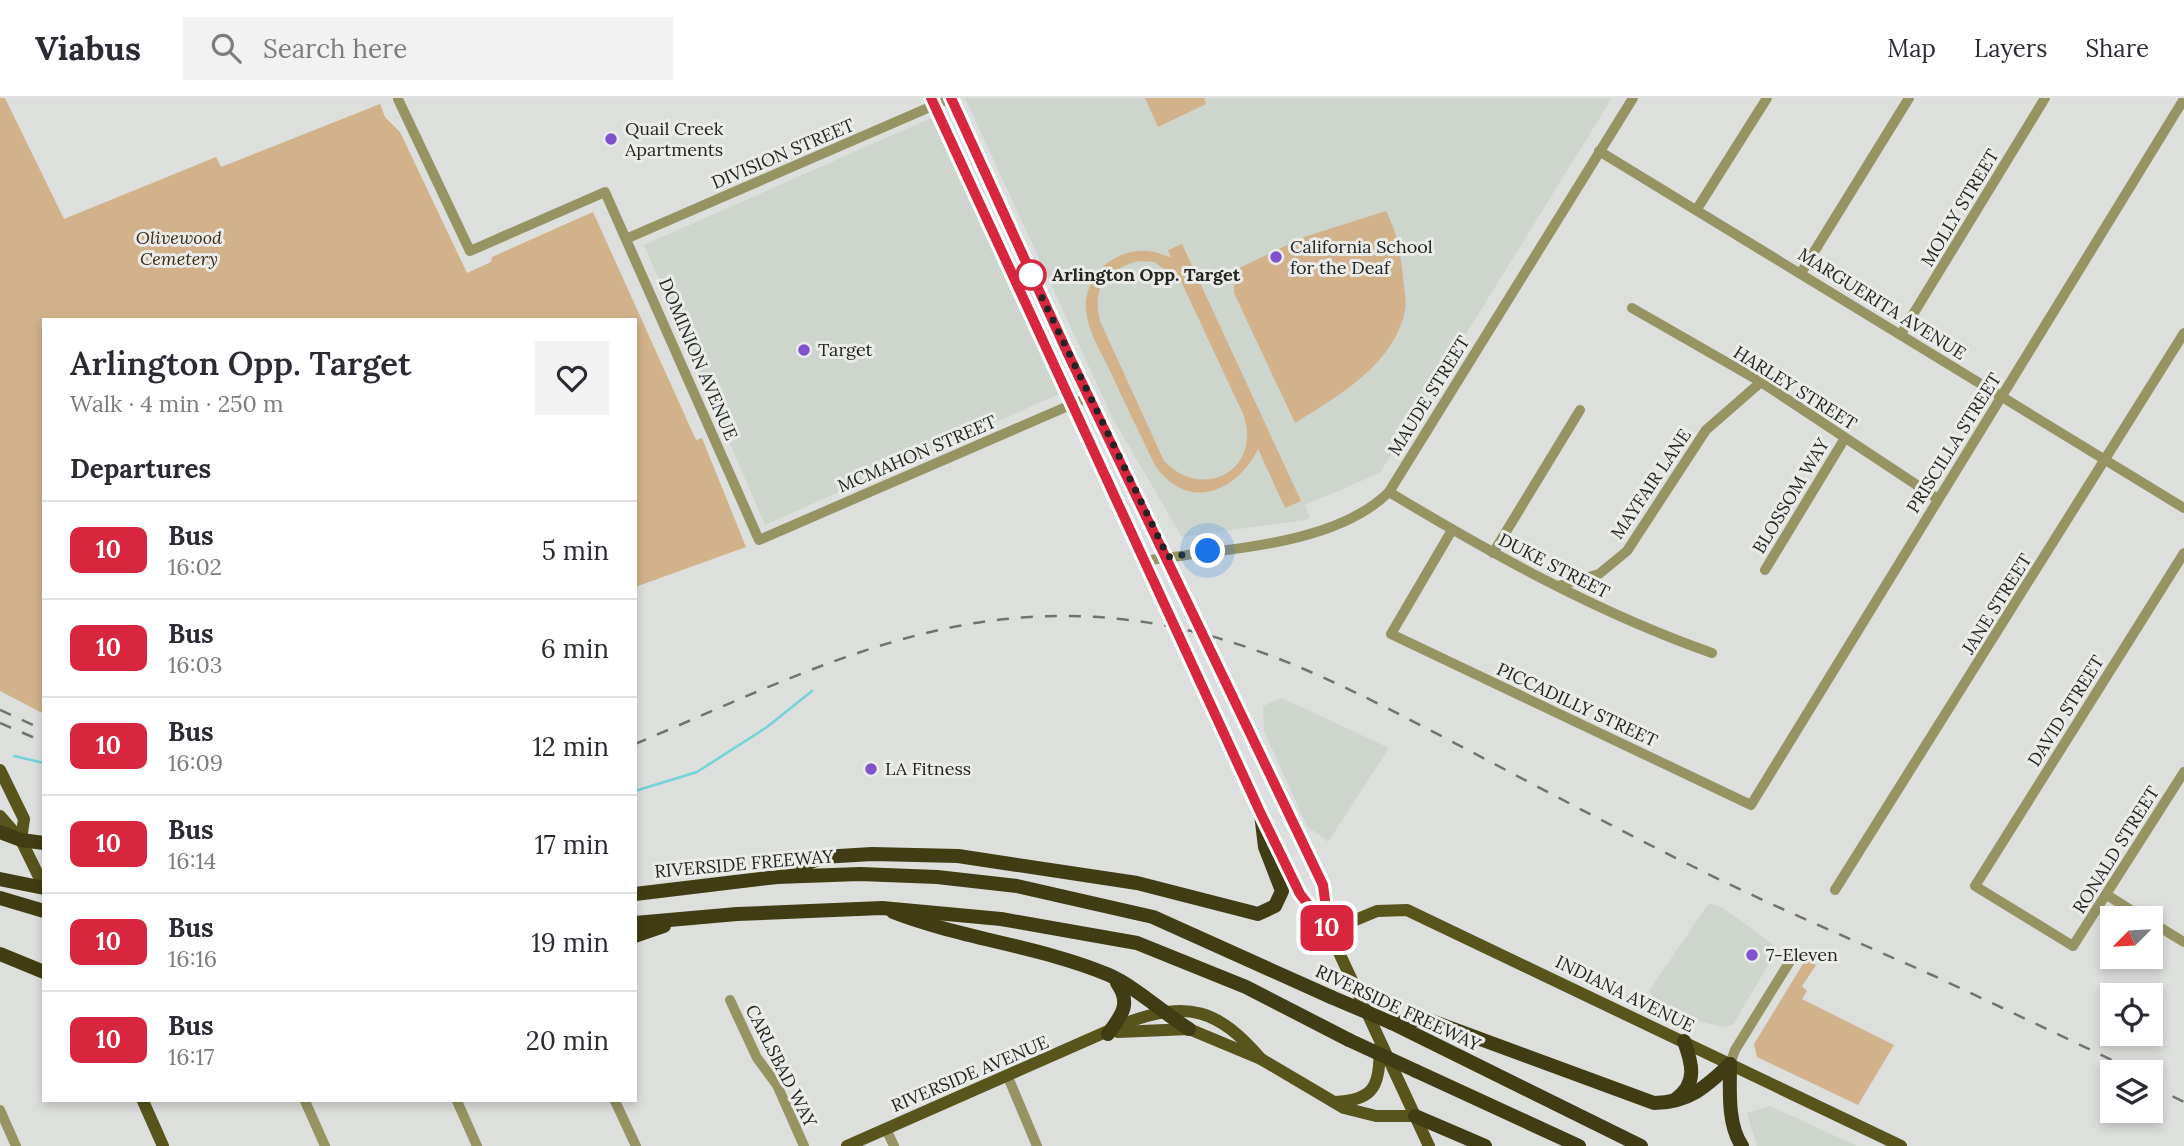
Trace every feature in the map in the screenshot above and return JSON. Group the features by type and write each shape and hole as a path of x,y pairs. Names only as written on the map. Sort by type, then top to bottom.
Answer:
{"highway":[{"path":"777,877 821,858 872,853 958,856 1137,883 1258,914 1275,906 1282,891 1265,848 1261,814"},
{"path":"0,832 21,840 42,843"},
{"name":"RIVERSIDE FREEWAY","path":"637,894 777,877 911,876 1017,886 1153,917 1392,1023 1641,1146"},
{"path":"0,879 42,887"},
{"path":"6,900 42,910"},
{"path":"882,908 932,927 1029,951 1112,976 1161,1012 1189,1028"},
{"path":"637,923 882,908 989,918 1138,943 1246,987 1349,1040 1579,1146"},
{"path":"637,935 689,918"},
{"path":"0,954 42,971"},
{"path":"1108,1034 1125,1006 1125,993 1112,976"},
{"path":"1392,1023 1426,1019 1654,1103 1671,1103 1705,1088 1730,1064"},
{"path":"1671,1103 1688,1090 1692,1077 1684,1041"},
{"path":"1730,1064 1730,1101 1734,1126 1742,1146"},
{"path":"1415,1116 1485,1146"}],"main road":[{"path":"951,98 1089,397 1323,885 1329,931"},
{"path":"933,102 1261,814 1300,894 1329,931 1429,1146"},
{"path":"0,770 24,819 21,840"},
{"path":"0,816 21,840 42,883"},
{"name":"INDIANA AVENUE","path":"1329,931 1377,911 1407,910 1901,1146"},
{"name":"RIVERSIDE AVENUE","path":"847,1146 1108,1034 1126,1023 1161,1012 1191,1010 1209,1014 1224,1023 1261,1059"},
{"name":"RIVERSIDE AVENUE","path":"1108,1034 1155,1028 1189,1028 1261,1059 1333,1102 1362,1114 1415,1116"},
{"path":"1333,1102 1364,1097 1374,1087 1380,1072 1380,1042"},
{"path":"143,1102 163,1146"}],"street":[{"name":"DIVISION STREET","path":"628,238 933,102 951,98"},
{"name":"MAUDE STREET","path":"1145,561 1308,535 1358,516 1388,492 1633,98"},
{"path":"1697,209 1767,98"},
{"path":"1801,273 1909,98"},
{"name":"MOLLY STREET","path":"1901,334 2045,98"},
{"name":"DOMINION AVENUE","path":"398,99 470,251 605,192 628,238 759,540"},
{"name":"PRISCILLA STREET","path":"1751,805 2184,99"},
{"name":"MARGUERITA AVENUE","path":"1599,151 2184,508"},
{"name":"HARLEY STREET","path":"1632,308 1761,383 1938,499"},
{"name":"JANE STREET","path":"1835,890 2184,333"},
{"name":"MAYFAIR LANE","path":"1558,586 1599,574 1628,551 1706,430 1761,383"},
{"name":"MCMAHON STREET","path":"759,540 1089,397"},
{"path":"1493,553 1580,410"},
{"name":"BLOSSOM WAY","path":"1765,570 1845,438"},
{"name":"DUKE STREET","path":"1388,492 1493,553 1558,586 1652,632 1712,653"},
{"name":"PICCADILLY STREET","path":"1452,530 1391,634 1751,805"},
{"name":"DAVID STREET","path":"2073,946 1975,886 2184,553"},
{"name":"RONALD STREET","path":"2073,946 2184,772"},
{"path":"2107,895 2124,906"},
{"path":"2163,929 2184,942"},
{"path":"1730,1064 1735,1050 1792,958"},
{"name":"CARLSBAD WAY","path":"730,1000 757,1058 777,1086 804,1146"},
{"path":"1007,1077 1037,1146"},
{"path":"305,1102 325,1146"},
{"path":"457,1102 477,1146"},
{"path":"615,1102 636,1146"},
{"path":"0,1110 16,1146"},
{"path":"886,1129 894,1146"}],"shaded area":[{"name":"California School for the Deaf","path":"965,98 1612,98 1380,473 1305,505 1310,518 1305,520 1182,537 1112,417"},
{"path":"931,118 1059,394 765,525 644,245"},
{"path":"1282,698 1389,748 1328,842 1307,826 1264,731 1263,706"},
{"path":"1709,903 1723,908 1778,948 1733,1025 1723,1027 1693,1020 1656,1002 1649,991"},
{"path":"1770,1106 1857,1146 1757,1146 1747,1113"}],"green space":[{"name":"Olivewood Cemetery","path":"0,98 5,98 64,219 216,157 221,167 380,104 385,117 400,132 467,273 491,262 492,257 593,212 696,440 702,438 746,547 637,586 637,318 42,318 42,713 0,691"},
{"path":"1145,98 1204,98 1206,104 1158,127"},
{"path":"1386,211 1398,243 1406,302 1399,329 1390,347 1362,377 1295,423 1234,293 1235,270 1304,237"},
{"path":"1182,244 1301,501 1285,508 1258,449 1238,476 1212,491 1183,489 1169,481 1156,467 1092,334 1086,304 1091,283 1110,261 1140,251 1156,252 1171,258 1168,250","holes":["1138,261 1154,262 1180,279 1244,416 1247,436 1244,452 1236,465 1225,474 1210,479 1195,479 1179,473 1164,461 1100,321 1098,298 1109,275"]},
{"path":"1806,959 1816,965 1802,986 1807,991 1802,999 1894,1045 1858,1105 1757,1057 1754,1044"}],"waterway":[{"path":"637,790 697,772 767,727 812,691"},
{"path":"14,756 42,763"}],"railway":[{"path":"637,743 828,664 927,633 1030,617 1089,617 1144,622 1197,632 1247,647 1346,688 1723,881 2112,1060"},
{"path":"0,710 42,729"},
{"path":"0,723 42,741"},
{"path":"2163,1092 2184,1102"}],"bus line":[{"name":"10","path":"931,98 1261,814 1300,894 1329,931 1323,885 1217,666 1168,557 1068,354 951,98"}],"place":[{"name":"Quail Creek Apartments","path":"611,139"},
{"name":"California School for the Deaf","path":"1276,257"},
{"name":"Arlington Opp. Target","path":"1031,275"},
{"name":"Target","path":"804,350"},
{"name":"LA Fitness","path":"871,769"},
{"name":"7-Eleven","path":"1752,955"}],"route":[{"path":"1031,275 1168,557 1208,551"}]}
